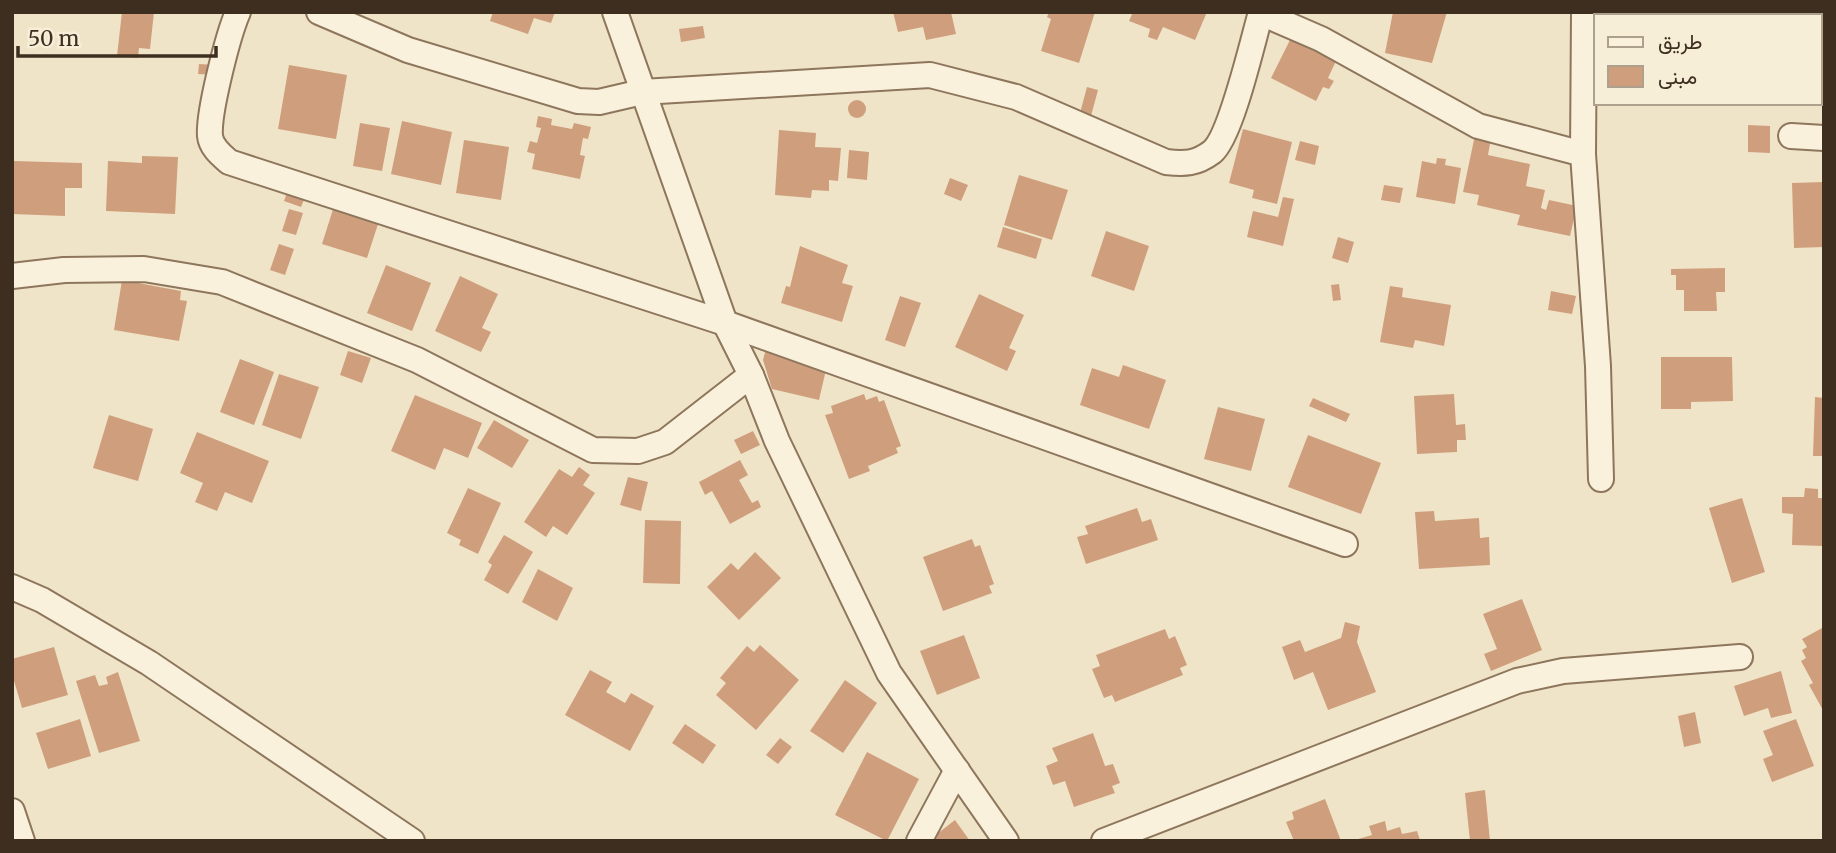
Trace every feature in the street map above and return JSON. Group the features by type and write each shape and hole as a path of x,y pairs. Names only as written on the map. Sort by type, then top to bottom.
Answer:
{"street":[{"path":"238,12 210,139 229,162 725,323 1345,544"},
{"path":"319,12 408,50 578,101 598,102 642,92 930,75 1016,97 1166,162 1190,165 1215,150 1225,128 1261,13 1321,40 1478,126 1583,154"},
{"path":"615,12 725,323 751,375 776,441 889,673 1006,841"},
{"path":"1584,12 1583,154 1598,366 1601,479"},
{"path":"1791,136 1824,138"},
{"path":"12,275 64,270 144,270 222,282 417,360 593,450 638,451 665,442 751,375"},
{"path":"12,587 42,600 149,663 412,841"},
{"path":"1104,841 1517,681 1563,671 1740,657"},
{"path":"919,841 957,770"},
{"path":"12,811 22,841"}],"building":[{"path":"122,12 154,12 150,49 139,48 138,58 117,56"},
{"path":"493,12 555,12 551,23 534,18 528,34 490,21"},
{"path":"893,12 951,12 956,34 926,40 923,27 898,32"},
{"path":"1049,12 1095,12 1079,63 1041,51 1051,19 1047,17"},
{"path":"1133,12 1207,12 1195,40 1163,27 1157,40 1148,37 1150,29 1129,21"},
{"path":"1393,12 1447,12 1432,63 1385,53"},
{"path":"1680,12 1732,13 1732,14"},
{"path":"703,26 705,38 681,42 679,29"},
{"path":"1291,38 1336,61 1328,78 1334,81 1329,89 1323,87 1316,101 1271,78"},
{"path":"199,64 216,65 215,75 198,74"},
{"path":"289,65 347,75 336,139 278,129"},
{"path":"1087,87 1098,90 1091,116 1080,113"},
{"path":"857,100 863,103 866,109 863,115 857,118 851,115 848,109 851,103"},
{"path":"538,116 552,119 551,125 572,129 574,123 591,127 588,139 583,138 580,155 585,156 580,179 532,169 535,154 527,152 530,141 537,143 541,128 536,127"},
{"path":"402,121 452,132 441,185 391,174"},
{"path":"360,123 390,128 382,171 353,166"},
{"path":"1748,125 1770,126 1770,153 1748,152"},
{"path":"1243,129 1292,142 1277,204 1252,198 1254,190 1229,183"},
{"path":"779,130 816,133 815,147 841,148 838,181 829,180 829,191 812,190 811,198 775,195"},
{"path":"1475,135 1491,138 1488,155 1530,164 1526,186 1545,190 1541,208 1546,210 1549,200 1577,206 1570,236 1517,225 1520,215 1477,205 1479,195 1463,192"},
{"path":"464,140 509,147 501,200 456,193"},
{"path":"1300,141 1319,146 1315,165 1295,160"},
{"path":"849,150 869,152 867,180 847,178"},
{"path":"142,156 178,157 175,214 106,211 108,161 142,163"},
{"path":"1437,158 1446,159 1445,165 1461,168 1455,204 1416,197 1422,161 1436,164"},
{"path":"14,161 82,163 82,188 65,188 65,216 12,214"},
{"path":"1019,175 1068,190 1052,240 1004,225"},
{"path":"950,178 968,185 961,201 944,194"},
{"path":"1824,182 1824,247 1794,248 1792,183"},
{"path":"290,184 305,197 301,207 284,201"},
{"path":"1384,185 1403,188 1400,203 1381,200"},
{"path":"1283,197 1294,199 1283,246 1247,237 1253,211 1278,217"},
{"path":"335,203 380,218 367,258 322,244"},
{"path":"289,209 303,213 296,235 282,231"},
{"path":"1003,227 1042,239 1036,259 997,247"},
{"path":"1106,231 1149,246 1134,291 1091,276"},
{"path":"1338,237 1354,242 1348,263 1332,258"},
{"path":"279,244 294,249 285,275 270,270"},
{"path":"800,246 848,265 842,283 853,286 842,322 781,303 786,286 790,287"},
{"path":"386,265 431,283 412,331 367,313"},
{"path":"1725,268 1725,292 1716,292 1717,311 1684,311 1684,290 1676,290 1676,275 1671,275 1671,269"},
{"path":"460,276 498,294 482,328 491,332 481,352 435,331"},
{"path":"122,280 181,291 180,300 187,301 179,341 114,330"},
{"path":"1339,284 1341,300 1333,301 1331,285"},
{"path":"1390,286 1403,288 1402,297 1451,305 1444,346 1415,340 1413,348 1380,342"},
{"path":"1551,291 1576,296 1572,314 1548,310"},
{"path":"979,294 1024,315 1009,348 1016,351 1007,371 955,347"},
{"path":"900,296 921,303 905,347 885,340"},
{"path":"767,345 828,361 819,400 772,389 763,360"},
{"path":"348,351 371,358 362,383 340,375"},
{"path":"1661,357 1732,357 1733,401 1691,402 1691,409 1661,409"},
{"path":"240,359 274,372 254,425 220,412"},
{"path":"1123,365 1166,380 1149,429 1080,405 1092,368 1119,377"},
{"path":"279,374 319,387 301,439 262,425"},
{"path":"864,394 866,400 877,396 879,402 884,400 901,446 896,448 898,453 868,466 870,471 849,479 825,415 833,413 831,406"},
{"path":"1454,394 1456,425 1465,424 1466,440 1457,440 1457,452 1417,454 1414,396"},
{"path":"415,395 482,423 468,458 444,448 435,470 391,451"},
{"path":"1815,397 1824,398 1824,456 1813,456"},
{"path":"1313,398 1350,414 1346,422 1309,406"},
{"path":"1218,407 1265,419 1251,471 1204,459"},
{"path":"109,415 153,429 138,481 93,468"},
{"path":"494,420 529,440 512,468 477,448"},
{"path":"753,431 760,445 741,454 734,440"},
{"path":"197,432 269,461 252,503 225,492 217,511 195,502 203,483 180,473"},
{"path":"1308,435 1381,463 1361,514 1288,487"},
{"path":"740,460 748,475 739,480 752,503 758,500 761,507 730,524 712,491 705,495 699,482"},
{"path":"579,467 590,475 583,485 595,493 567,535 553,526 546,537 524,522 559,469 572,477"},
{"path":"628,477 648,482 641,511 620,505"},
{"path":"468,488 501,503 478,554 459,545 461,540 447,533"},
{"path":"1805,488 1818,489 1818,498 1824,498 1824,546 1792,545 1793,514 1782,513 1782,497 1804,497"},
{"path":"1742,498 1765,572 1732,583 1709,508"},
{"path":"1137,508 1142,522 1151,519 1158,540 1086,564 1077,537 1088,534 1085,526"},
{"path":"1434,511 1435,521 1479,518 1480,538 1489,537 1490,565 1419,569 1415,512"},
{"path":"645,520 681,521 680,584 643,583"},
{"path":"504,535 533,552 508,594 484,580 492,565 488,562"},
{"path":"972,539 975,547 980,545 994,584 989,586 992,593 943,611 923,557"},
{"path":"755,552 781,578 739,620 707,587 731,563 738,570"},
{"path":"538,569 573,588 557,621 522,602"},
{"path":"1522,599 1542,650 1491,671 1484,654 1497,649 1483,614"},
{"path":"1345,622 1360,626 1357,642 1376,692 1328,710 1313,672 1294,680 1282,647 1300,640 1305,652 1341,638"},
{"path":"1824,627 1824,712 1809,685 1813,683 1801,661 1806,658 1802,650 1807,647 1802,639"},
{"path":"1165,629 1169,639 1175,636 1187,665 1180,668 1183,675 1115,702 1112,695 1104,698 1092,669 1100,666 1096,655"},
{"path":"964,635 980,678 937,695 920,651"},
{"path":"760,645 799,680 756,730 716,695 726,683 720,678 747,646 754,652"},
{"path":"54,647 68,695 22,708 12,674 12,659"},
{"path":"590,670 612,682 606,692 625,703 631,693 654,706 630,751 565,715"},
{"path":"1781,671 1792,713 1771,718 1768,708 1744,716 1734,686"},
{"path":"118,672 140,741 99,753 76,681 95,675 99,686 108,684 106,677"},
{"path":"845,680 877,703 843,753 810,731"},
{"path":"1695,712 1701,743 1684,747 1678,716"},
{"path":"80,719 91,756 48,769 36,733"},
{"path":"1796,719 1814,766 1772,782 1763,759 1773,755 1763,731"},
{"path":"685,724 716,745 703,764 672,743"},
{"path":"1093,733 1105,766 1113,764 1120,783 1112,786 1115,793 1074,807 1065,781 1053,785 1046,766 1058,761 1052,748"},
{"path":"780,738 792,747 778,764 766,755"},
{"path":"867,752 919,779 887,841 835,815"},
{"path":"1485,790 1490,841 1470,841 1465,793"},
{"path":"1325,799 1341,841 1294,841 1286,822 1294,819 1292,812"},
{"path":"955,820 970,841 928,841"},
{"path":"1385,821 1387,831 1400,827 1402,834 1417,831 1420,840 1351,841 1372,835 1369,826"}]}
